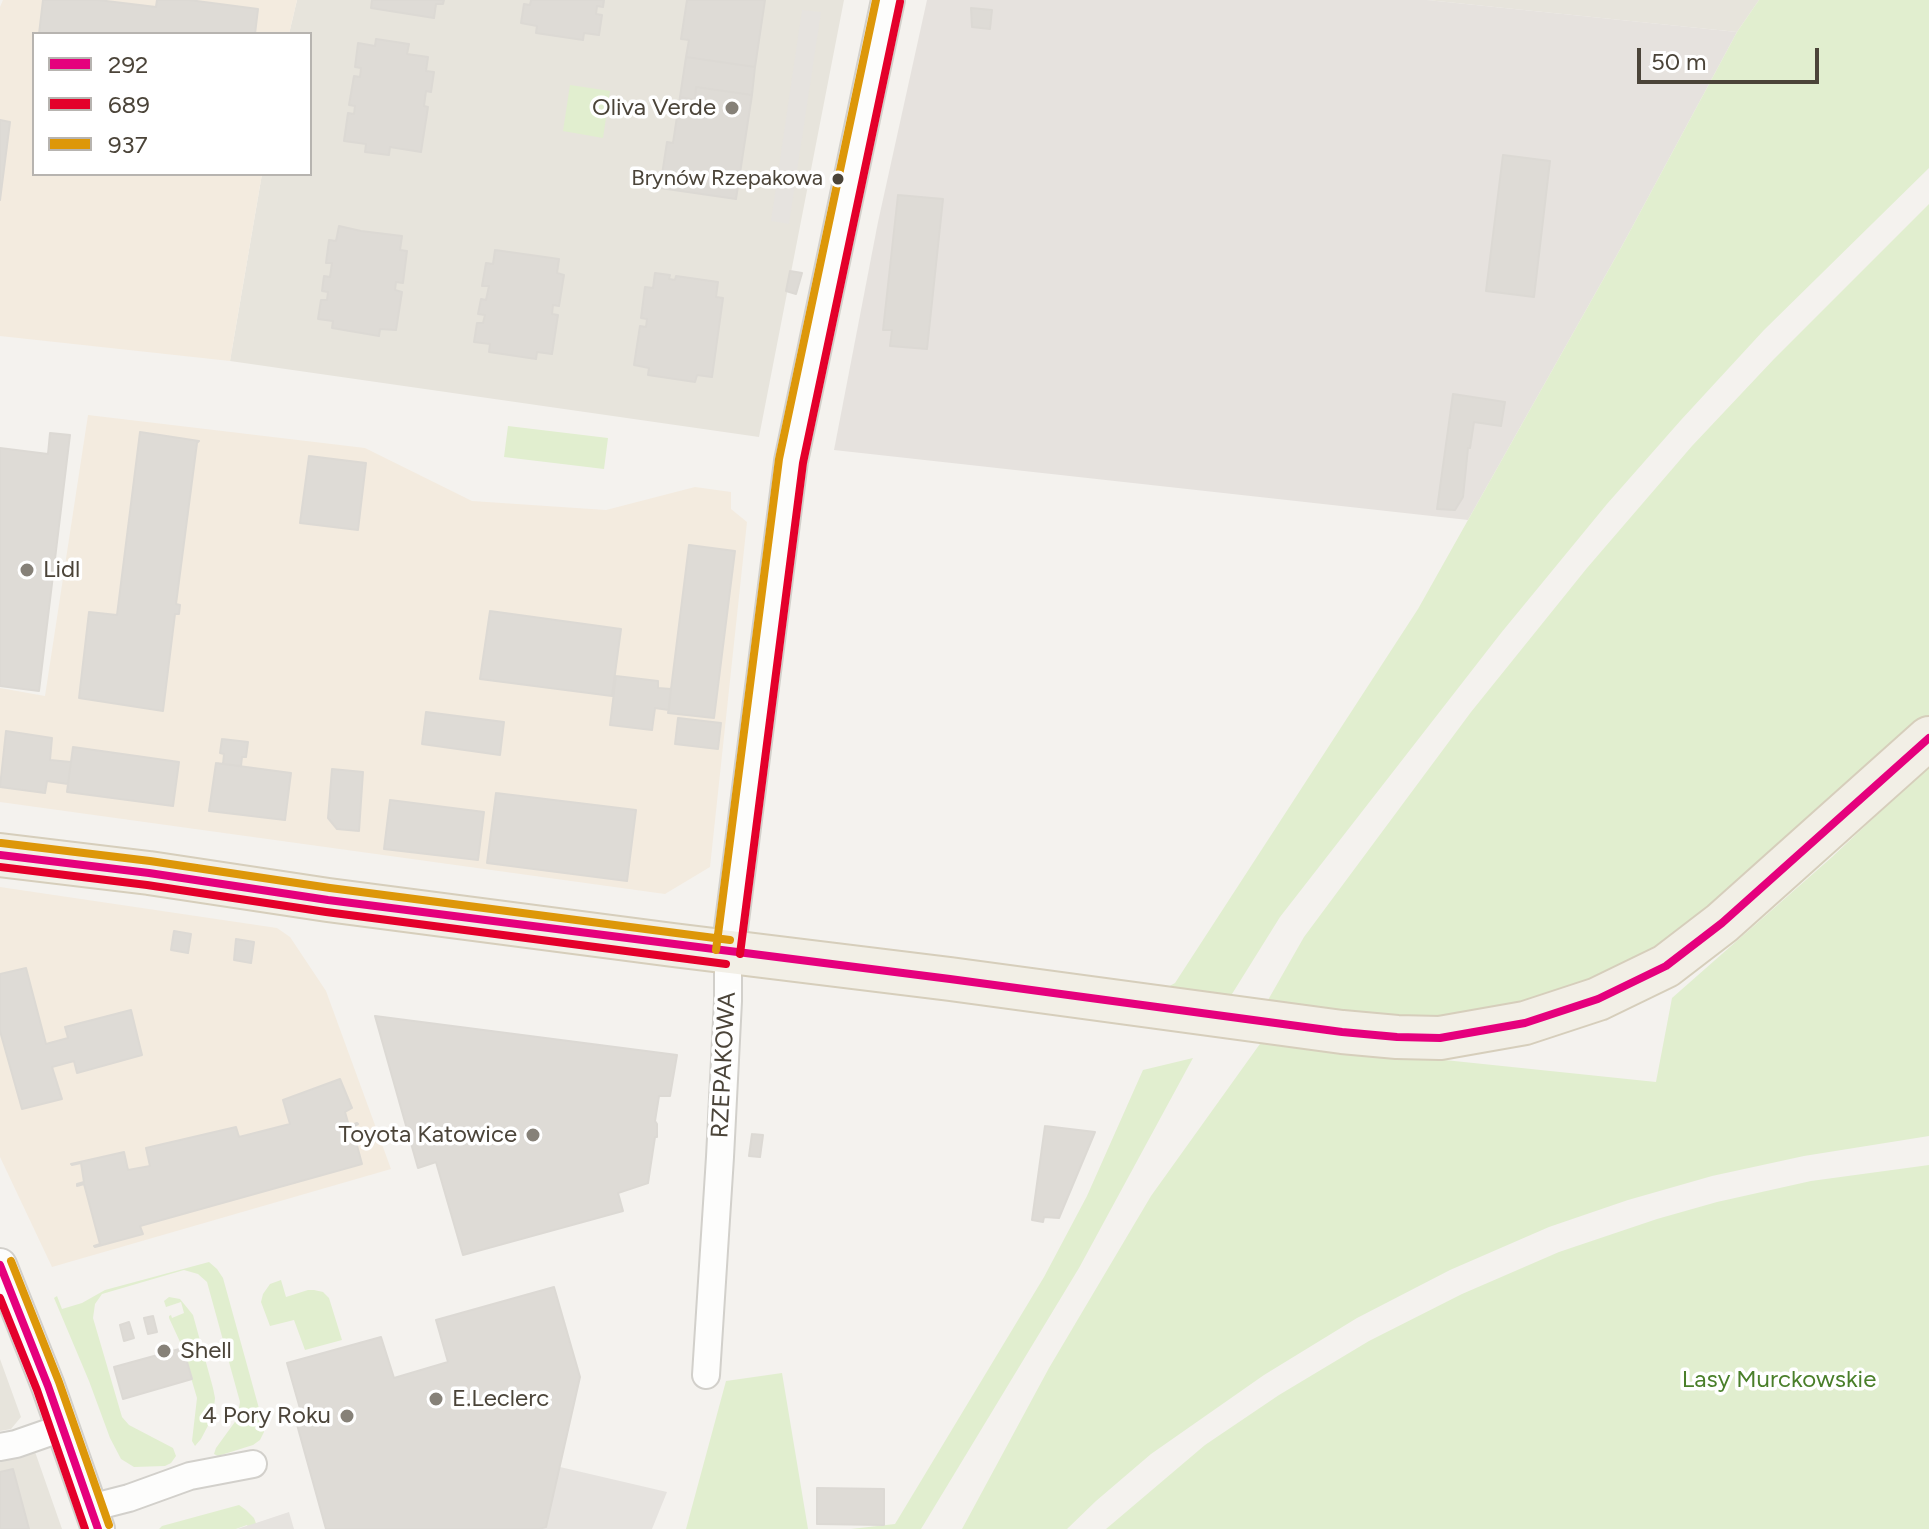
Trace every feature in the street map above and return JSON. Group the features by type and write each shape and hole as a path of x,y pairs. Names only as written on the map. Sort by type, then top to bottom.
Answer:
{"main road":[{"path":"0,855 1356,1033 1440,1038 1525,1023 1598,999 1666,966 1722,923 1929,738"}],"street":[{"name":"RZEPAKOWA","path":"706,1375 724,1083 728,952 791,461 888,0"},
{"path":"0,1265 35,1352 94,1519 129,1498 190,1476 253,1464"},
{"path":"0,1447 62,1428"}],"shaded area":[{"path":"3,0 297,0 289,32 32,32 32,176 262,176 230,361 0,336 0,7"},
{"path":"297,0 844,0 759,437 230,361 262,176 312,176 312,32 289,32"},
{"path":"927,0 1427,0 1737,32 1622,246 1468,520 834,450 878,222"},
{"path":"1427,0 1759,0 1737,32"},
{"path":"802,10 821,12 789,224 771,221"},
{"path":"88,415 365,448 472,501 606,510 695,487 731,492 731,509 747,522 710,867 665,894 0,802 0,688 45,696"},
{"path":"0,887 277,928 290,937 326,991 391,1169 52,1267 0,1157"},
{"path":"0,1359 21,1417 11,1429 0,1431"},
{"path":"33,1446 62,1529 0,1529 0,1453"},
{"path":"560,1467 667,1492 652,1529 539,1529 546,1527"},
{"path":"289,1512 294,1529 237,1529 256,1523"}],"green space":[{"path":"1759,0 1929,0 1929,168 1764,330 1607,504 1501,633 1280,917 1227,1002 1159,992 1175,983 1418,609 1622,246 1737,32"},
{"path":"570,85 610,91 603,138 563,131"},
{"path":"1929,204 1929,718 1688,927 1653,948 1572,987 1523,1003 1430,1019 1264,1007 1304,937 1471,712 1587,568 1692,446"},
{"path":"508,426 608,438 604,469 504,457"},
{"path":"1929,766 1929,1136 1804,1156 1712,1176 1549,1227 1450,1270 1357,1318 1264,1375 1151,1454 1067,1529 962,1529 1049,1368 1151,1196 1262,1041 1656,1082 1672,998 1832,857"},
{"path":"1193,1058 1079,1268 921,1529 851,1529 895,1524 1044,1277 1087,1196 1143,1070"},
{"name":"Lasy Murckowskie","path":"1929,1165 1929,1529 1106,1529 1205,1445 1279,1395 1369,1341 1462,1294 1559,1252 1717,1202 1811,1181"},
{"path":"209,1262 223,1278 264,1432 253,1445 218,1456 214,1454 237,1419 240,1402 207,1282 198,1274 184,1270 102,1294 95,1304 93,1318 122,1417 129,1425 173,1448 176,1456 165,1466 134,1467 121,1459 110,1438 54,1298 57,1296 62,1309 82,1303 105,1290"},
{"path":"281,1280 286,1297 308,1290 323,1292 329,1298 342,1340 305,1350 294,1320 270,1326 261,1302 270,1284"},
{"path":"169,1297 180,1299 193,1315 215,1398 213,1416 195,1446 192,1441 197,1398 181,1344 169,1318 184,1313 181,1302 166,1307 164,1301"},
{"path":"782,1373 808,1529 686,1529 726,1381"},
{"path":"239,1505 254,1518 258,1529 249,1529 247,1525 236,1529 159,1529 162,1526"}],"building":[{"path":"43,0 98,0 156,7 157,0 189,0 258,9 255,32 39,32"},
{"path":"372,0 444,0 443,4 436,4 434,18 371,8"},
{"path":"531,0 604,0 603,7 597,6 596,14 602,15 599,35 584,33 583,40 536,33 537,26 521,23 524,4 530,5"},
{"path":"687,0 765,0 755,67 686,57 689,40 681,39"},
{"path":"971,8 992,10 990,29 972,27"},
{"path":"376,39 409,44 407,54 428,57 426,71 434,72 431,92 426,91 424,106 428,107 421,152 390,147 389,155 365,152 366,144 344,141 348,113 354,114 355,106 349,105 354,76 360,77 361,68 355,67 358,43 375,46"},
{"path":"686,57 755,67 752,95 696,87 695,100 680,97"},
{"path":"696,87 752,95 736,199 660,188 667,142 673,143 680,97 695,100"},
{"path":"0,120 10,122 0,200"},
{"path":"1503,155 1550,161 1534,297 1486,291"},
{"path":"898,195 943,199 927,349 890,346 892,330 883,330"},
{"path":"339,226 402,236 400,250 407,251 403,283 396,282 395,290 402,292 396,330 380,329 379,336 332,328 333,321 318,319 321,300 327,300 328,292 322,291 324,276 330,277 332,263 326,263 329,240 336,241"},
{"path":"495,250 559,259 557,273 564,275 559,306 553,305 552,314 558,315 552,354 537,352 536,359 489,352 490,344 474,342 477,323 483,323 485,315 478,314 481,299 486,300 489,286 482,286 486,263 493,264"},
{"path":"790,271 802,273 796,294 786,291"},
{"path":"655,273 670,275 669,279 675,280 676,276 718,282 716,297 723,298 712,377 697,375 695,382 648,375 649,368 634,365 640,326 646,327 647,319 641,318 645,287 653,288"},
{"path":"1453,394 1505,402 1501,426 1474,422 1463,497 1455,510 1437,509"},
{"path":"140,432 199,441 176,604 180,605 179,614 175,614 163,711 79,698 89,612 117,615"},
{"name":"Lidl","path":"50,433 70,435 39,691 0,686 0,448 48,454"},
{"path":"309,456 366,463 358,530 300,523"},
{"path":"689,545 735,551 714,718 668,713"},
{"path":"490,611 621,629 612,696 480,679"},
{"path":"616,676 658,681 658,688 671,689 669,710 655,708 652,730 610,725"},
{"path":"426,712 504,722 500,755 422,744"},
{"path":"678,718 721,723 718,749 675,744"},
{"path":"6,731 52,738 50,760 71,762 68,784 47,781 45,793 0,787"},
{"path":"222,739 248,742 241,766 223,764 224,754 220,753"},
{"path":"73,747 179,762 173,806 67,792"},
{"path":"216,763 291,773 285,820 209,811"},
{"path":"332,769 363,772 359,831 337,829 328,818"},
{"path":"496,793 636,810 627,881 487,863"},
{"path":"390,800 484,812 478,860 384,849"},
{"path":"174,931 191,934 188,953 171,950"},
{"path":"236,939 254,942 251,963 234,960"},
{"path":"26,968 46,1044 68,1038 65,1027 131,1010 142,1055 77,1073 74,1061 52,1067 62,1099 22,1109 0,1031 0,974"},
{"name":"Toyota Katowice","path":"375,1016 677,1055 670,1096 659,1096 655,1121 657,1137 648,1183 618,1193 623,1211 463,1255 436,1162 418,1168"},
{"path":"340,1079 352,1108 345,1112 349,1126 358,1124 352,1127 362,1164 140,1226 143,1234 94,1246 100,1244 84,1184 77,1186 84,1182 81,1163 71,1164 124,1152 128,1170 150,1166 146,1148 236,1127 239,1137 290,1124 283,1100"},
{"path":"1045,1126 1095,1132 1059,1218 1044,1217 1043,1222 1032,1220"},
{"path":"752,1134 763,1135 760,1157 749,1156"},
{"name":"E.Leclerc","path":"554,1287 580,1377 546,1527 326,1529 296,1421 303,1419 287,1363 381,1337 394,1378 448,1362 436,1320"},
{"path":"153,1316 157,1332 148,1334 144,1318"},
{"path":"129,1322 134,1338 124,1341 120,1325"},
{"path":"183,1348 192,1379 123,1399 114,1367"},
{"path":"13,1469 29,1529 0,1529 0,1472"},
{"path":"817,1488 884,1489 884,1525 817,1524"}],"transit line":[{"name":"937","path":"716,950 779,459 876,0"},
{"name":"689","path":"740,954 803,463 900,2"},
{"name":"292","path":"0,855 1342,1032 1440,1038 1525,1023 1598,999 1666,966 1722,923 1929,738"},
{"name":"937","path":"1,843 730,940"},
{"name":"689","path":"0,867 726,964"},
{"name":"937","path":"11,1261 59,1382 109,1525"},
{"name":"292","path":"0,1265 48,1386 98,1529"},
{"name":"689","path":"0,1298 37,1390 85,1529"}],"place":[{"name":"Oliva Verde","path":"732,108"},
{"name":"Brynów Rzepakowa","path":"838,179"},
{"name":"Lidl","path":"27,570"},
{"name":"Toyota Katowice","path":"533,1135"},
{"name":"Shell","path":"164,1351"},
{"name":"E.Leclerc","path":"436,1399"},
{"name":"4 Pory Roku","path":"347,1416"}]}
